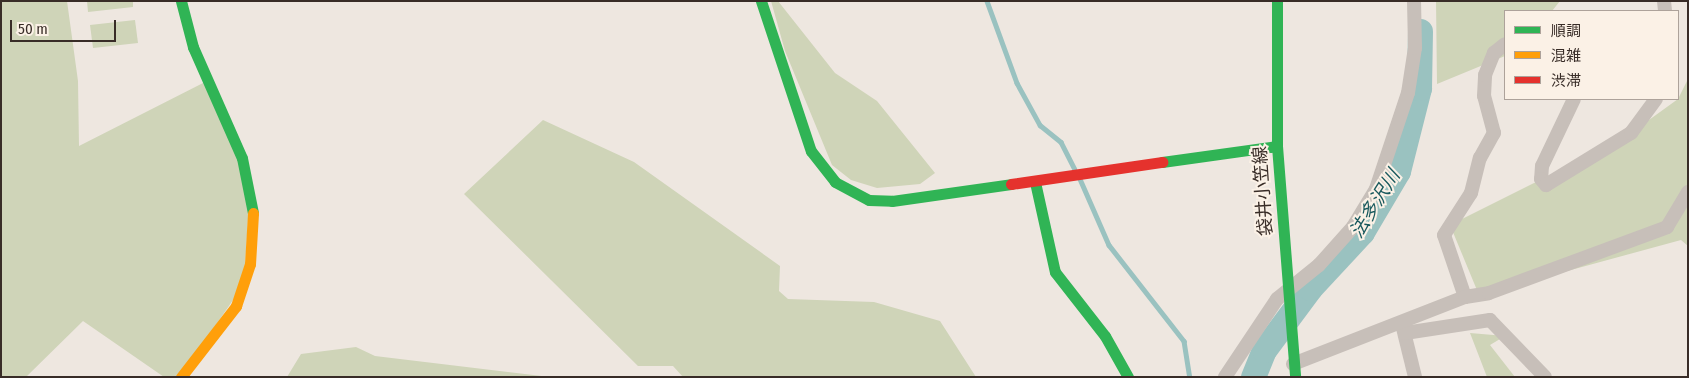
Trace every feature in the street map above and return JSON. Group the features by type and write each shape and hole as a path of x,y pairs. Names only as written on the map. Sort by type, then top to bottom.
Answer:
{"street":[{"path":"181,1 193,48 242,158 253,212 250,264 236,306 181,377"},
{"path":"761,1 811,151 835,182 870,200 892,201 1277,146"},
{"name":"袋井小笠線","path":"1276,1 1277,146 1288,292 1288,329 1294,370"},
{"path":"1226,377 1288,292 1319,265 1353,227 1376,188 1408,93 1414,48 1414,1"},
{"path":"1466,297 1444,235 1471,193 1480,158 1494,133 1484,96 1485,75 1494,52 1504,45"},
{"path":"1574,100 1542,166 1541,179 1546,184 1631,133 1655,100"},
{"path":"1035,182 1055,272 1067,293 1105,336 1128,377"},
{"path":"1294,370 1403,327 1466,297 1489,293 1667,227 1688,192"},
{"path":"1403,327 1490,320 1545,377"},
{"path":"1403,327 1415,377"}],"green space":[{"path":"1,1 67,1 78,81 79,146 207,81 250,186 244,284 180,377 164,377 83,321 26,377 1,377"},
{"path":"87,1 133,1 133,7 88,12"},
{"path":"771,1 778,1 835,73 877,101 935,173 920,184 877,188 851,180 832,165 785,51"},
{"path":"1436,1 1560,1 1553,10 1504,10 1504,56 1437,84"},
{"path":"135,20 138,43 93,48 90,25"},
{"path":"1688,79 1688,246 1681,240 1479,295 1450,225 1624,138 1679,100"},
{"path":"543,120 634,162 780,266 779,291 788,299 874,302 940,321 976,377 683,377 673,366 638,366 464,194"},
{"path":"1470,333 1505,336 1490,345 1515,377 1487,377"},
{"path":"356,347 375,356 550,377 287,377 301,354"}],"waterway":[{"path":"987,1 1017,83 1040,125 1061,142 1075,169"},
{"name":"法多沢川","path":"1253,377 1264,350 1310,288 1362,232 1398,171 1419,88 1420,31"},
{"path":"1080,179 1109,245 1184,341 1190,377"}],"traffic: fast":[{"path":"181,1 193,47 242,158 253,213"},
{"path":"761,1 811,151 835,182 869,200 892,201 1011,184"},
{"path":"1277,1 1277,146 1295,377"},
{"path":"1162,162 1277,146"},
{"path":"1035,182 1055,272 1105,336 1128,377"}],"traffic: slow":[{"path":"181,377 236,306 250,264 253,213"}],"traffic: jam":[{"path":"1011,184 1162,162"}]}
